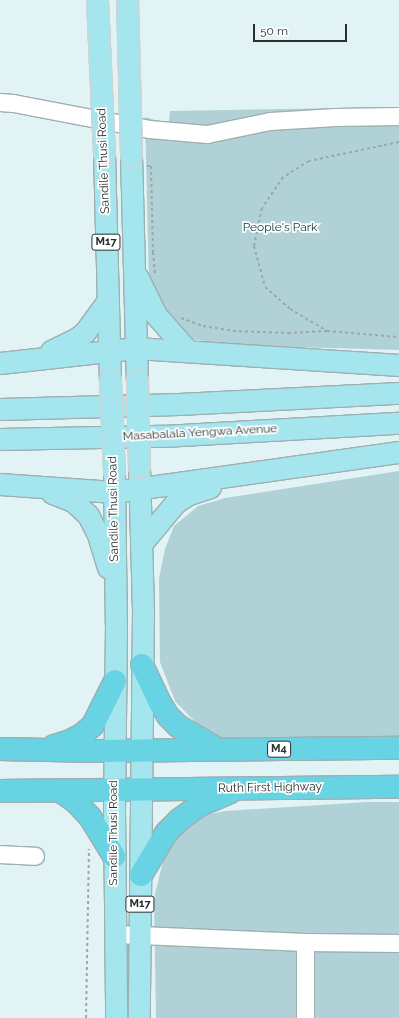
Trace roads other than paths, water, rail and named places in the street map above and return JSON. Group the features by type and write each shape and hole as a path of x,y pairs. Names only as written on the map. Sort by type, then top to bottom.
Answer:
{"highway":[{"path":"142,664 160,704 168,716 178,726 218,750"},
{"path":"40,750 70,741 83,734 93,725 115,681"},
{"name":"M4","path":"0,749 218,750 399,748"},
{"name":"Ruth First Highway","path":"0,791 399,787"},
{"path":"141,875 166,833 179,820 200,805 240,788"},
{"path":"60,791 75,801 90,817 114,856"}],"main road":[{"name":"Sandile Thusi Road","path":"97,0 104,152 109,350 114,471 114,856 116,1018"},
{"name":"M17","path":"127,0 141,544 142,750 139,1018"},
{"path":"134,268 156,315 187,350"},
{"path":"30,359 76,339 90,326 108,300"},
{"path":"0,363 136,348 187,350 399,365"},
{"path":"0,409 179,404 399,393"},
{"name":"Masabalala Yengwa Avenue","path":"0,439 163,436 399,423"},
{"path":"0,484 114,492 399,452"},
{"path":"141,544 175,503 189,494 201,489 282,469"},
{"path":"35,487 73,501 88,515 98,535 115,588"}],"lane":[{"path":"0,102 13,103 149,129 207,134 270,121 335,117 399,116"},
{"path":"0,854 35,856"},
{"path":"116,934 305,942 399,943"},
{"path":"305,942 305,1018"}],"park label":[{"name":"People's Park","path":"280,228"}]}
